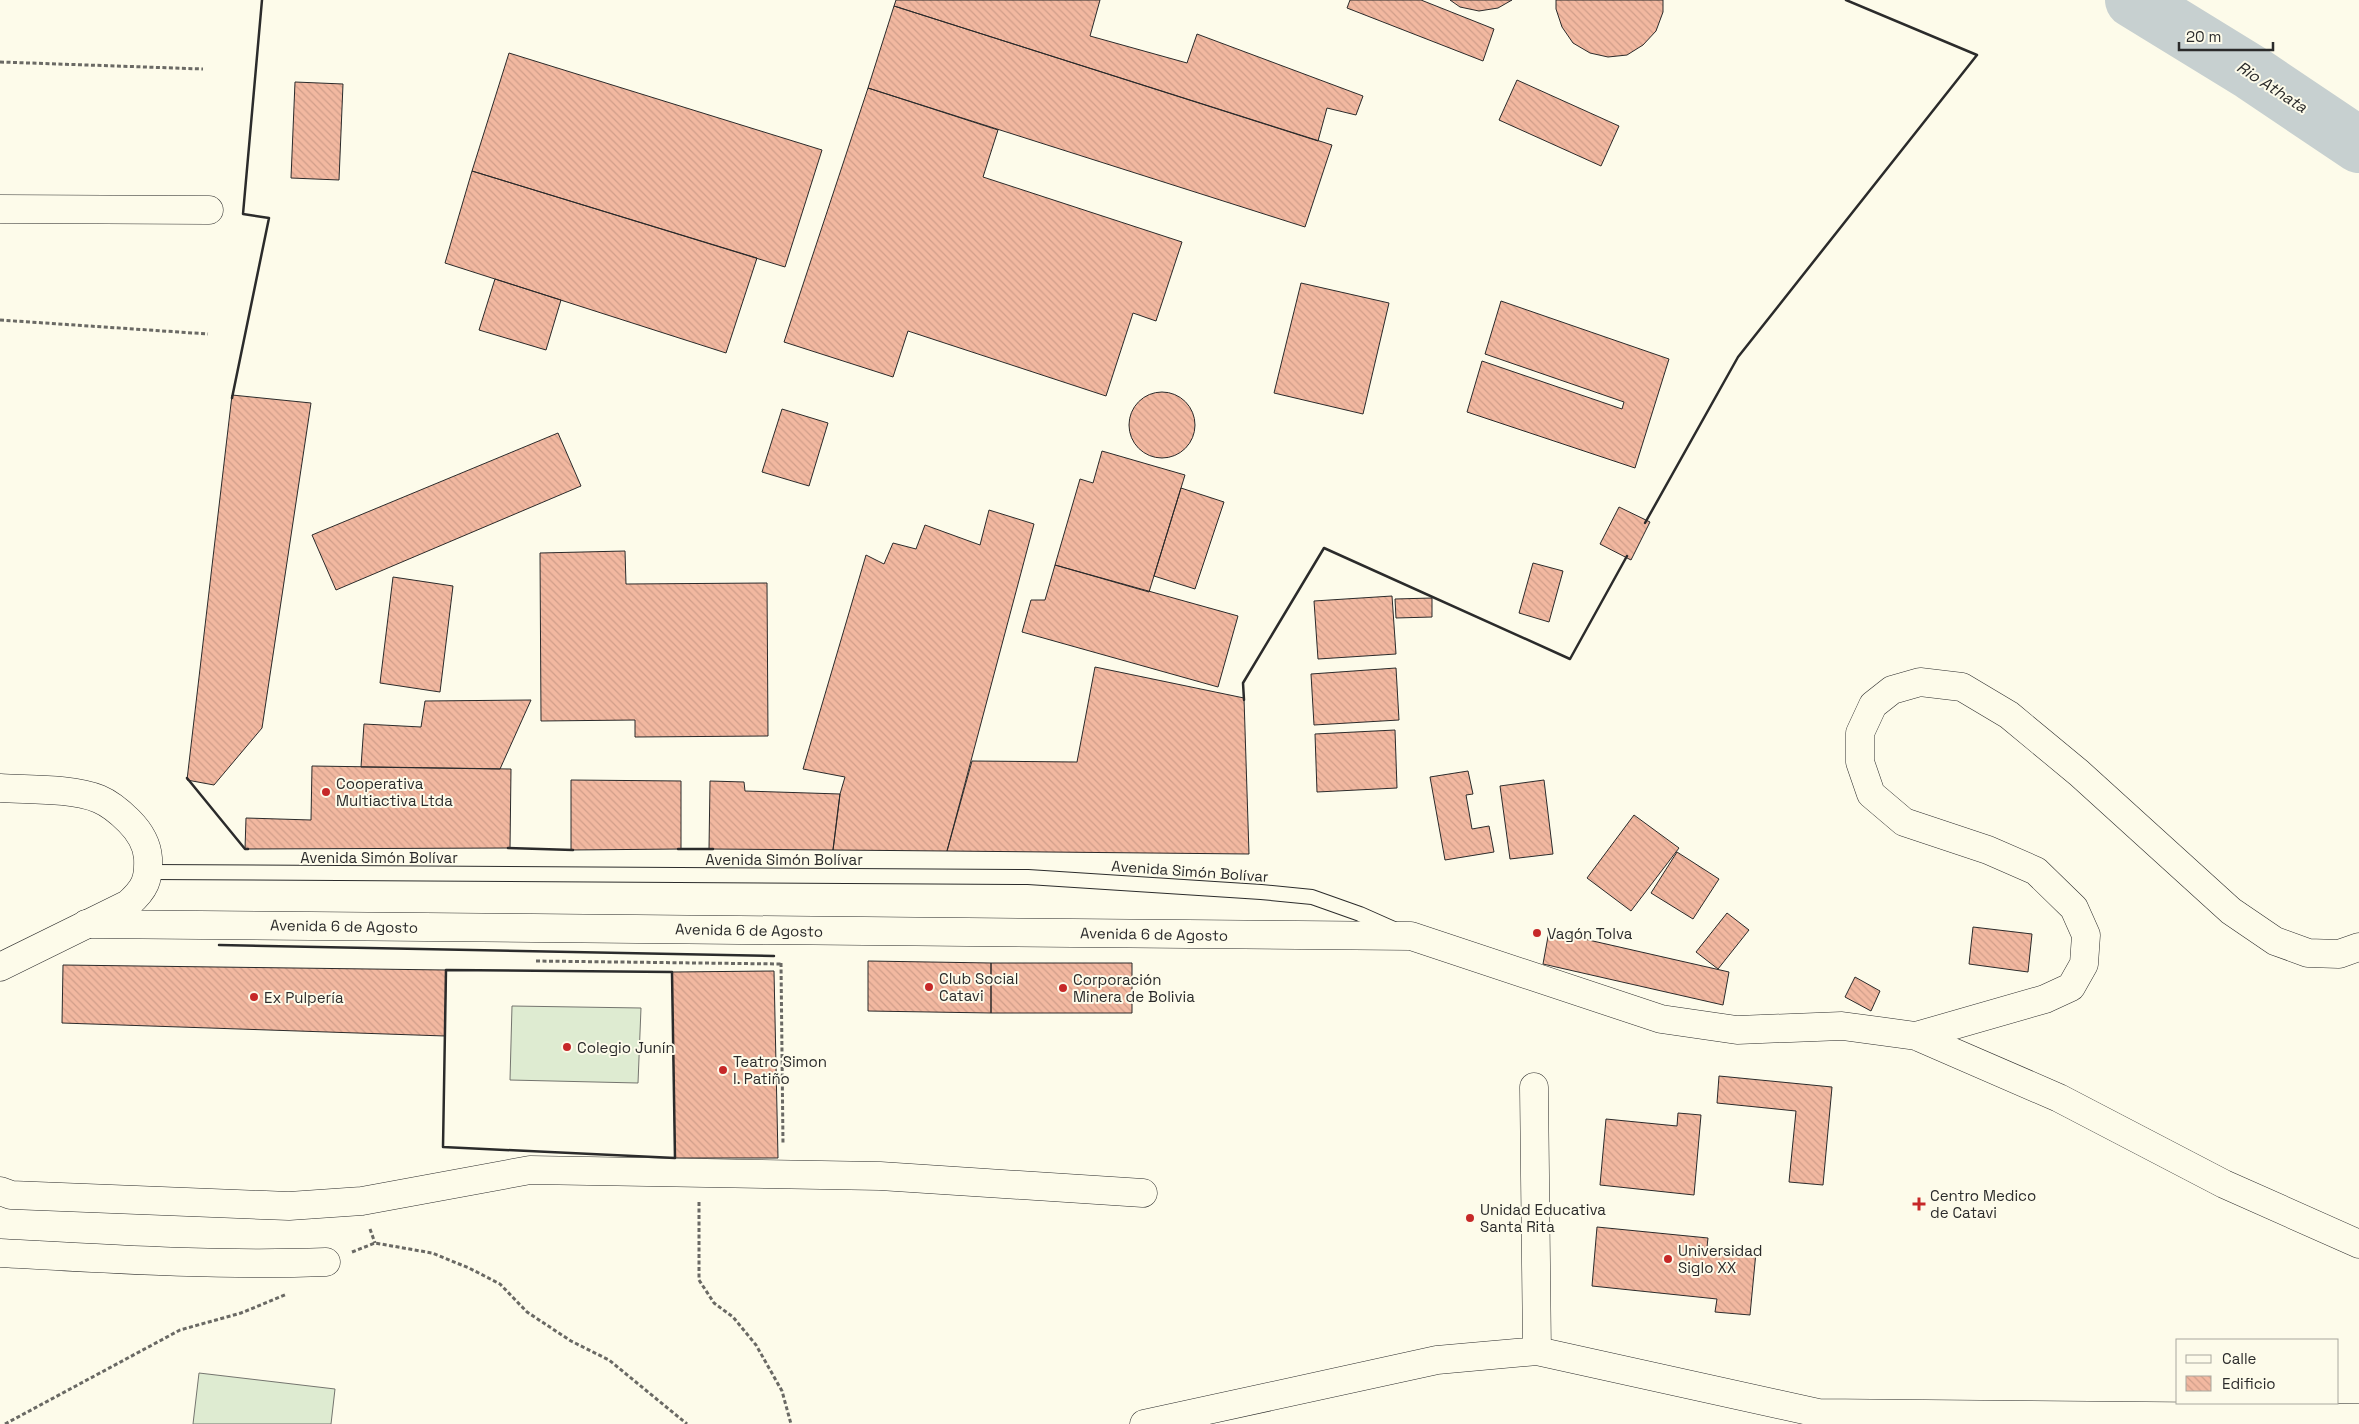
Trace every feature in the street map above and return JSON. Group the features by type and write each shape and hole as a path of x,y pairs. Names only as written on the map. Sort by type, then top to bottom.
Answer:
{"street":[{"path":"0,209 209,210"},
{"path":"1916,1036 2045,999 2071,987 2084,964 2086,935 2074,908 2036,871 1988,850 1904,822 1871,794 1860,762 1860,733 1873,705 1892,690 1920,682 1962,686 2009,715 2079,773 2231,911 2275,941 2308,953 2339,954 2359,948"},
{"path":"0,788 74,793 98,798 119,810 138,830 148,852 149,872 142,892 128,904 0,967"},
{"name":"Avenida 6 de Agosto","path":"86,924 1411,936 1661,1018 1737,1030 1842,1026 1916,1036"},
{"path":"1916,1036 2059,1098 2224,1184 2359,1244"},
{"path":"1534,1087 1537,1351"},
{"path":"0,1191 11,1195 289,1206 362,1201 530,1170 880,1176 1143,1193"},
{"path":"0,1253 171,1263 316,1263"},
{"path":"1144,1424 1437,1360 1537,1351 1818,1413 2359,1418"}],"lane":[{"name":"Avenida Simón Bolívar","path":"149,872 1028,877 1312,897 1360,914 1411,936"}],"path":[{"path":"0,62 203,69"},
{"path":"0,320 208,334"},
{"path":"764,965 781,964"},
{"path":"781,992 783,1174"},
{"path":"699,1174 699,1280 714,1303 733,1317 756,1345 782,1391 791,1424"},
{"path":"375,1243 432,1253 469,1268 500,1284 527,1312 571,1341 609,1360 687,1424"},
{"path":"5,1424 180,1330 241,1313 285,1296 316,1263"}],"green space":[{"path":"512,1006 641,1008 638,1083 510,1080"},
{"path":"199,1373 335,1389 331,1424 193,1424"}],"building":[{"path":"896,0 1100,0 1090,36 1187,63 1197,34 1363,96 1356,115 1327,108 1318,141 894,6"},
{"path":"1350,0 1421,0 1494,29 1483,61 1347,8"},
{"path":"1450,0 1512,0 1498,8 1479,11 1460,7"},
{"path":"1556,0 1663,0 1663,12 1656,31 1643,45 1627,55 1608,57 1590,53 1573,43 1562,27 1556,9"},
{"path":"894,6 1332,145 1305,227 868,88"},
{"path":"509,53 822,150 785,267 472,171"},
{"path":"1517,80 1619,126 1601,166 1499,120"},
{"path":"295,82 343,84 339,180 291,178"},
{"path":"868,88 998,130 983,177 1182,242 1156,321 1133,313 1106,396 908,331 893,377 784,342"},
{"path":"472,171 757,258 726,353 445,263"},
{"path":"495,279 561,300 546,350 479,330"},
{"path":"1301,283 1389,303 1363,414 1274,393"},
{"path":"1501,301 1669,359 1635,468 1467,412 1482,361 1622,409 1624,402 1485,354"},
{"path":"1156,392 1168,392 1180,397 1190,407 1195,419 1193,438 1180,453 1168,458 1156,458 1144,453 1134,443 1129,431 1129,419 1134,407 1144,397"},
{"path":"232,395 311,403 262,728 214,785 187,780"},
{"path":"782,409 828,423 809,486 762,472"},
{"path":"558,433 581,486 336,590 312,535"},
{"path":"1102,451 1185,475 1149,592 1055,565 1080,479 1093,483"},
{"path":"1181,488 1224,502 1195,589 1154,576"},
{"path":"1619,507 1650,522 1631,560 1600,544"},
{"path":"989,510 1034,524 947,851 833,850 840,794 845,777 803,769 866,555 884,564 893,543 916,549 925,525 980,545"},
{"path":"625,551 626,584 767,583 768,736 635,737 635,720 541,721 540,553"},
{"path":"1533,563 1563,571 1549,622 1519,613"},
{"path":"1055,565 1238,616 1218,687 1022,632 1031,600 1045,600"},
{"path":"393,577 453,586 440,692 380,683"},
{"path":"1392,596 1396,654 1318,659 1314,601"},
{"path":"1432,598 1432,617 1396,618 1395,599"},
{"path":"1095,667 1244,698 1249,854 947,851 972,761 1077,762"},
{"path":"1396,668 1399,720 1314,725 1311,674"},
{"path":"531,700 500,769 361,767 364,724 421,727 425,701"},
{"path":"1395,730 1397,788 1317,792 1315,734"},
{"path":"312,766 511,769 510,848 245,849 246,818 311,820"},
{"path":"1468,771 1473,794 1466,795 1472,829 1489,826 1494,852 1445,860 1430,777"},
{"path":"571,780 681,781 681,849 571,850"},
{"path":"1544,780 1553,854 1510,859 1500,786"},
{"path":"710,781 744,782 745,791 840,794 833,850 709,849"},
{"path":"1634,815 1679,848 1631,911 1587,878"},
{"path":"1677,852 1719,879 1693,919 1651,893"},
{"path":"1727,913 1749,930 1718,969 1696,952"},
{"path":"1973,927 2032,934 2028,972 1969,964"},
{"path":"1549,931 1729,972 1723,1005 1543,964"},
{"path":"868,961 991,963 991,1013 868,1011"},
{"path":"991,963 1132,963 1132,1013 991,1013"},
{"name":"Ex Pulpería","path":"63,965 446,970 445,1036 62,1023"},
{"path":"774,971 778,1158 675,1158 672,972"},
{"path":"1855,977 1880,991 1871,1011 1845,997"},
{"path":"1719,1076 1832,1087 1823,1185 1789,1182 1796,1111 1717,1103"},
{"path":"1678,1113 1701,1115 1694,1195 1600,1185 1606,1119 1677,1126"},
{"path":"1597,1227 1708,1238 1707,1247 1756,1252 1750,1315 1715,1312 1717,1299 1592,1286"}],"waterway":[{"name":"Rio Athata","path":"2133,0 2252,73 2359,145"}],"wall":[{"path":"232,398 269,218 243,214 262,0"},
{"path":"1645,523 1738,357 1977,55 1846,0"},
{"path":"1244,700 1243,683 1324,548 1570,659 1627,556"},
{"path":"187,778 245,849 248,849"},
{"path":"508,848 573,850"},
{"path":"678,849 713,849"},
{"path":"219,945 774,956"},
{"path":"446,970 672,972 675,1158 443,1147 446,970"}],"place":[{"name":"Cooperativa Multiactiva Ltda","path":"326,792"},
{"name":"Vagón Tolva","path":"1537,933"},
{"name":"Club Social Catavi","path":"929,987"},
{"name":"Corporación Minera de Bolivia","path":"1063,988"},
{"name":"Ex Pulpería","path":"254,997"},
{"name":"Colegio Junín","path":"567,1047"},
{"name":"Teatro Simon I. Patiño","path":"723,1070"},
{"name":"Centro Medico de Catavi","path":"1919,1204"},
{"name":"Unidad Educativa Santa Rita","path":"1470,1218"},
{"name":"Universidad Siglo XX","path":"1668,1259"}]}
